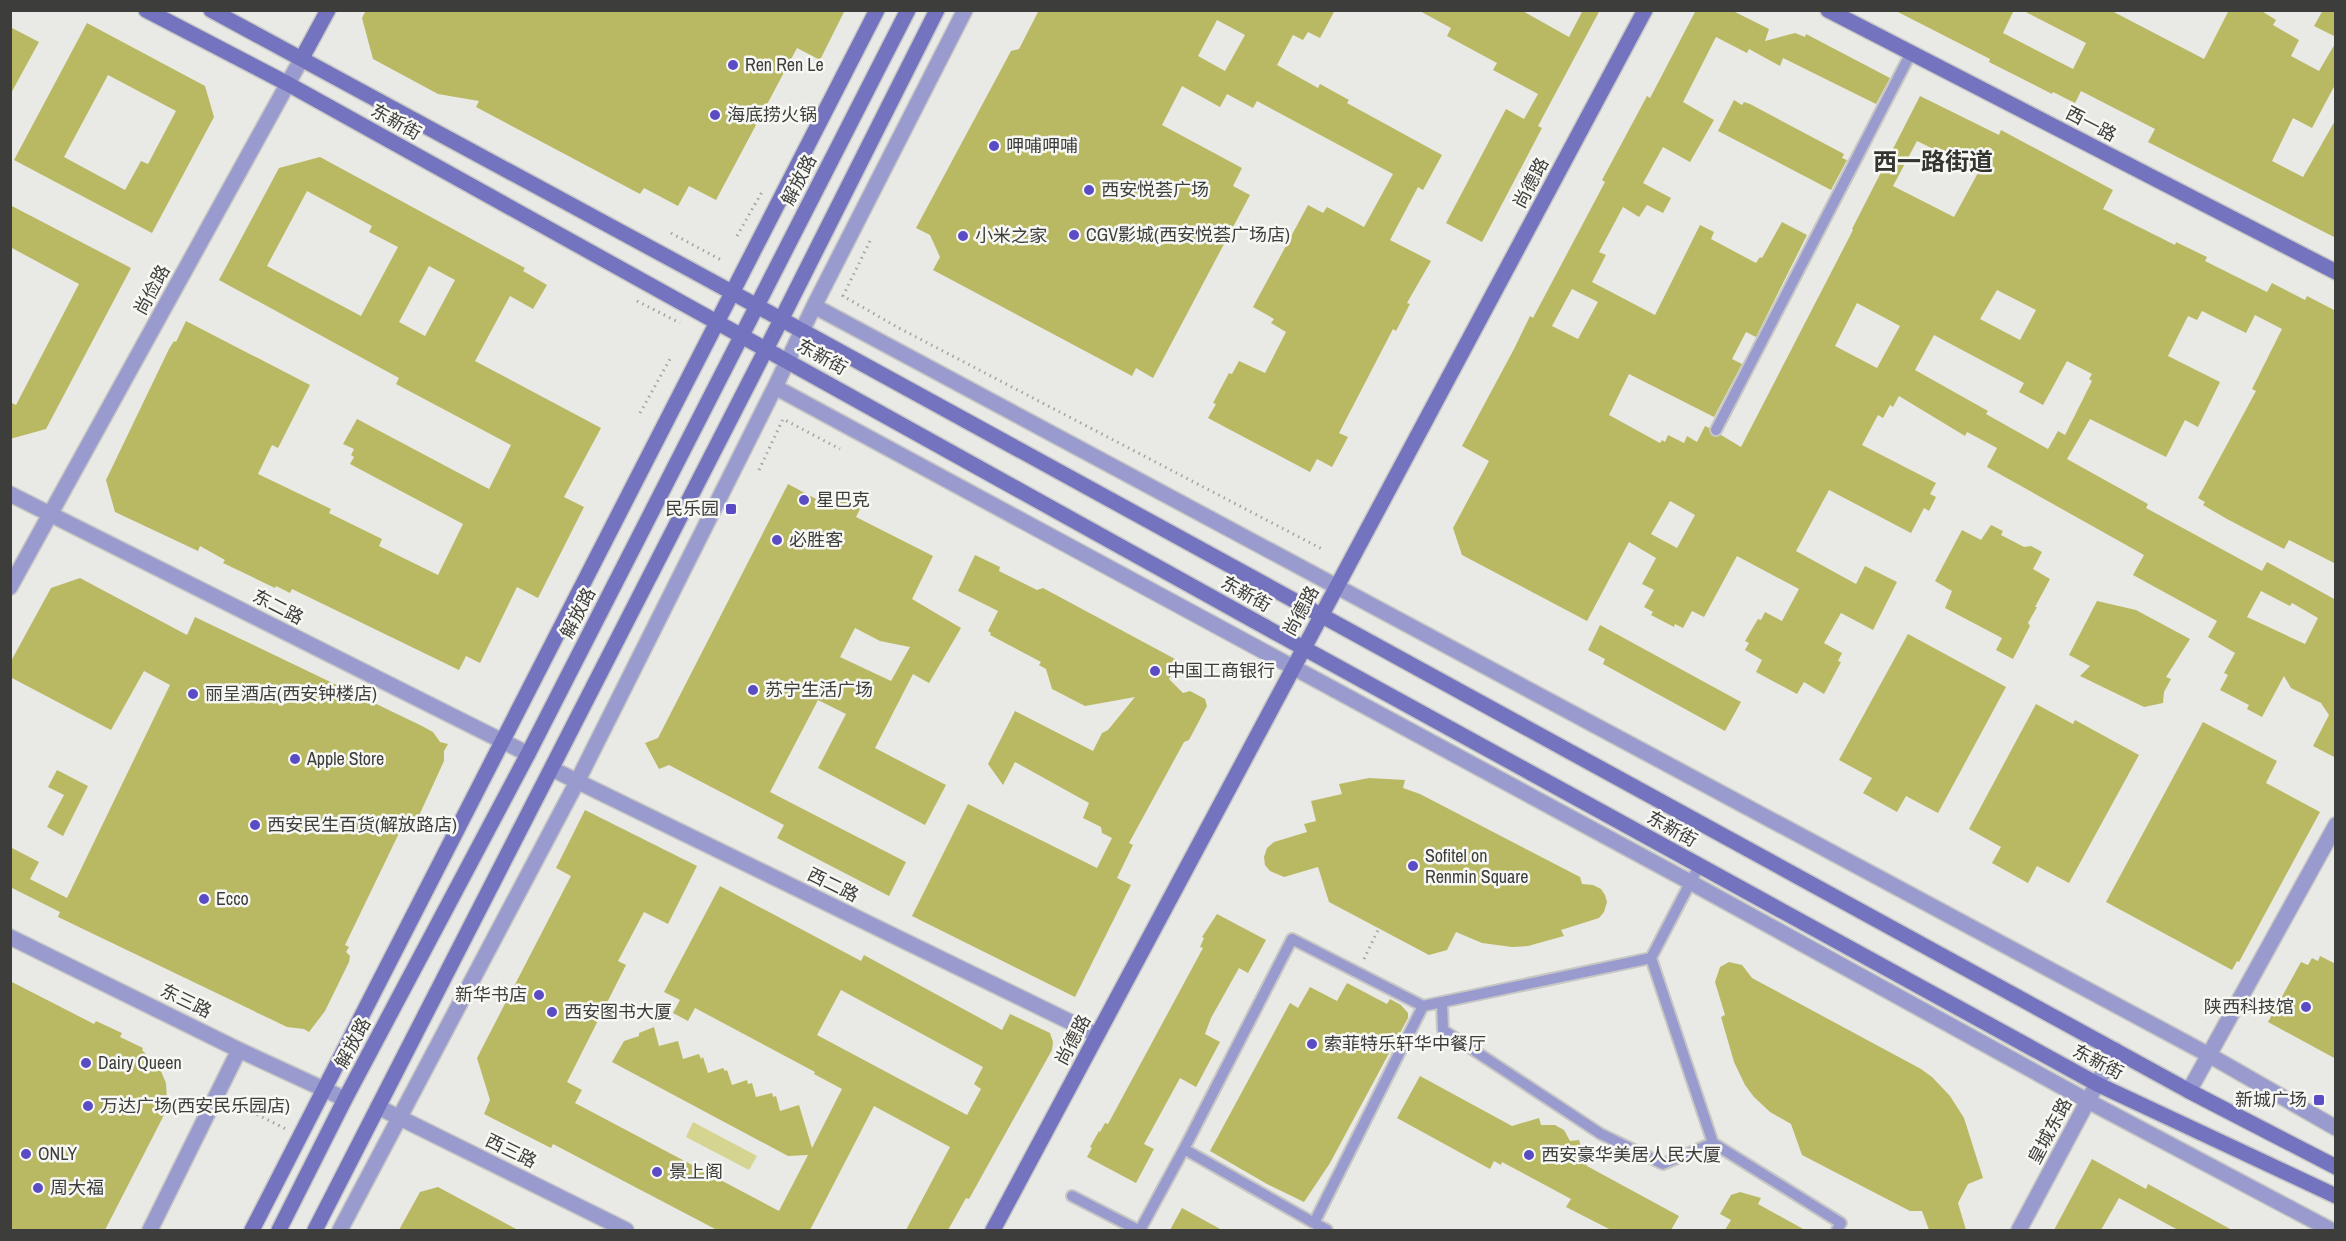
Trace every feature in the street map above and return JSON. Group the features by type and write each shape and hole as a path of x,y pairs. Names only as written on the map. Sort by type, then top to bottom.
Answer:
{"main road":[{"name":"东新街","path":"146,10 288,84 1303,648 2097,1084 2336,1196"},
{"name":"东新街","path":"211,10 733,293 2115,1050 2336,1167"},
{"name":"尚俭路","path":"302,58 328,10"},
{"path":"252,1230 877,10"},
{"name":"解放路","path":"279,1230 345,1099 528,754 908,10"},
{"path":"315,1230 781,320 937,10"},
{"name":"尚德路","path":"993,1230 1645,10"},
{"name":"西一路","path":"1828,10 2336,272"}],"street":[{"path":"340,1230 577,782 814,306 965,10"},
{"name":"尚俭路","path":"10,587 302,58"},
{"path":"814,306 2209,1055 2336,1128"},
{"path":"775,387 1690,882 2088,1101 2331,1230"},
{"name":"东二路","path":"10,494 528,754"},
{"name":"西二路","path":"552,769 1097,1035"},
{"path":"2189,1090 2336,825"},
{"name":"东三路","path":"10,937 239,1050 345,1099"},
{"path":"150,1230 239,1050"},
{"name":"皇城东路","path":"2019,1230 2115,1050"},
{"name":"西三路","path":"378,1107 626,1230"}],"lane":[{"path":"1716,430 1911,53"},
{"path":"1699,866 1651,958 1713,1143 1841,1223 1837,1230"},
{"path":"1072,1196 1139,1230 1184,1149 1292,939 1423,1006 1651,958"},
{"path":"1442,1002 1443,1030 1601,1134 1663,1164 1713,1143"},
{"path":"1314,1223 1423,1006"},
{"path":"1184,1149 1327,1230"}],"path":[{"path":"737,236 762,190"},
{"path":"671,233 723,261"},
{"path":"870,241 843,297 1324,550"},
{"path":"637,301 687,327"},
{"path":"640,413 670,359"},
{"path":"759,470 783,420 840,449"},
{"path":"1357,973 1379,928"},
{"path":"217,1094 288,1130"}],"shaded area":[{"path":"693,1122 757,1156 749,1170 686,1137"}],"building":[{"path":"366,10 845,10 820,60 797,48 716,200 689,186 678,206 644,188 640,194 476,107 479,101 438,94 373,59 362,18"},
{"name":"西安悦荟广场","path":"1039,10 1335,10 1320,38 1308,32 1303,40 1293,35 1277,65 1318,88 1320,84 1349,100 1347,103 1442,155 1423,190 1418,187 1390,240 1431,261 1407,303 1410,304 1396,331 1393,329 1339,433 1348,437 1332,467 1317,459 1310,472 1208,418 1216,404 1213,403 1229,373 1232,374 1239,361 1265,373 1286,332 1271,323 1274,319 1253,307 1308,205 1323,213 1327,207 1364,227 1393,174 1257,101 1253,108 1227,94 1220,107 1182,86 1162,125 1242,168 1233,186 1250,195 1153,378 1136,368 1132,376 933,270 940,257 930,235 916,228 1011,51 1019,49","holes":["1217,20 1245,35 1225,71 1198,56"]},
{"path":"1418,10 1521,10 1569,37 1583,10 1600,10 1538,126 1542,128 1482,242 1446,223 1506,109 1524,119 1538,94 1493,70 1497,63 1447,36 1451,28"},
{"path":"1696,10 1731,10 1769,29 1765,41 1795,33 1805,37 1806,34 1890,78 1876,104 1783,58 1780,66 1749,49 1747,53 1716,37 1683,102 1714,120 1690,162 1663,147 1643,183 1671,198 1663,213 1647,205 1639,217 1623,207 1599,252 1606,255 1592,282 1655,315 1700,225 1714,232 1711,239 1756,263 1760,257 1762,258 1782,222 1807,235 1756,337 1746,332 1732,359 1742,364 1714,417 1629,374 1609,415 1660,443 1662,440 1665,442 1668,435 1684,443 1687,436 1697,442 1705,426 1709,428 1712,436 1721,435 1741,447 1920,96 1999,135 2001,130 2113,190 2103,209 2175,245 2176,242 2207,257 2205,261 2267,292 2272,283 2305,300 2307,296 2336,311 2336,564 2289,540 2284,549 2203,505 2205,502 2198,498 2256,391 2252,389 2282,329 2255,315 2246,333 2202,311 2197,320 2188,316 2168,356 2220,382 2198,427 2185,420 2166,457 2090,419 2067,459 2148,504 2146,508 2262,571 2267,562 2336,600 2336,758 2313,746 2329,715 2321,703 2291,688 2284,676 2262,717 2247,709 2249,705 2220,690 2228,675 2224,673 2235,653 2208,637 2217,621 2133,575 2144,555 1987,467 1997,448 1967,432 1965,436 1899,396 1893,407 1890,405 1883,418 1878,415 1862,445 1936,483 1930,494 1936,497 1929,511 1924,508 1911,533 1829,490 1796,551 1856,584 1865,566 1897,582 1873,630 1841,613 1824,643 1842,653 1838,661 1841,662 1824,694 1804,682 1797,694 1756,672 1762,660 1745,650 1749,643 1745,641 1765,612 1782,621 1799,589 1737,556 1704,617 1692,611 1683,628 1675,624 1674,627 1651,615 1653,612 1644,607 1654,590 1642,584 1656,558 1629,542 1587,621 1462,555 1453,528 1489,461 1462,446 1530,316 1533,318 1605,182 1602,180 1647,96 1650,98","holes":["1917,141 1979,171 1954,217 1893,186","1572,289 1598,302 1578,339 1552,326","1997,290 2036,310 2020,340 1980,319","1857,303 1900,326 1877,368 1835,346","1934,335 2024,383 2019,392 2043,405 2067,361 2092,374 2089,379 2092,381 2065,435 2058,431 2048,449 1986,414 1988,411 1915,370","1670,501 1695,515 1677,548 1651,534","2261,591 2290,606 2292,603 2318,618 2305,644 2247,617"]},
{"path":"1894,10 2014,10 2003,33 2073,69 2086,43 2022,10 2110,10 2204,59 2229,10 2260,10 2276,20 2273,25 2299,40 2291,56 2319,71 2336,42 2336,83 2312,128 2293,118 2272,161 2303,177 2336,119 2336,238 2148,142 2155,129 2081,91 2075,103 2053,92 2052,94"},
{"path":"2323,10 2336,10 2336,37 2314,26"},
{"path":"87,23 205,86 214,117 152,233 14,160","holes":["108,75 176,111 148,164 141,161 125,190 64,157"]},
{"path":"10,27 39,42 10,95"},
{"path":"1734,100 1742,105 1744,102 1750,104 1844,154 1842,158 1847,160 1831,190 1718,131"},
{"path":"320,157 525,268 523,271 547,285 533,309 510,296 475,361 601,428 564,497 584,507 538,598 517,587 480,663 466,656 459,670 292,589 290,593 276,586 275,588 223,563 225,560 200,546 198,551 115,512 106,480 169,349 174,341 176,342 186,321 310,385 278,448 272,445 258,474 331,509 329,513 382,539 379,546 438,575 463,524 350,464 354,457 351,455 354,449 343,444 357,419 489,489 511,445 396,384 399,378 219,280 279,168","holes":["307,191 372,226 369,232 398,247 361,316 267,266","429,266 455,280 425,336 399,322"]},
{"path":"10,205 131,268 46,429 10,439 10,402 16,405 79,284 10,247"},
{"name":"苏宁生活广场","path":"788,484 831,507 837,496 860,509 856,517 933,556 912,599 961,628 929,683 913,674 875,748 946,785 925,825 818,768 846,714 818,700 770,792 906,862 889,896 777,838 784,825 669,765 659,769 645,743 658,738","holes":["855,628 880,641 910,647 891,681 840,657"]},
{"path":"1991,525 2003,531 2001,535 2024,547 2031,546 2042,552 2033,569 2050,579 2035,607 2037,607 2028,623 2030,626 2013,659 1996,650 2002,638 1945,608 1952,591 1935,581 1962,530 1981,540"},
{"path":"975,555 1000,567 999,571 1037,590 1043,588 1175,659 1176,665 1169,679 1183,693 1190,691 1205,699 1207,706 1189,740 1184,742 1129,843 1133,845 1117,878 1131,885 1075,997 912,916 968,804 1097,868 1112,838 1102,833 1101,827 1083,818 1089,803 1015,762 1003,785 988,764 1015,711 1093,751 1102,733 1108,730 1135,697 1085,706 1052,689 1046,669 1039,665 1041,662 990,635 988,631 998,611 958,591"},
{"name":"西安民生百货(解放路店)","path":"80,578 187,635 195,617 422,726 433,732 440,742 448,744 444,751 444,761 417,820 402,827 345,945 349,947 346,952 350,956 349,962 325,1011 309,1032 304,1029 287,1027 58,917 60,912 10,887 10,847 39,862 30,879 67,898 170,685 144,671 111,730 10,677 10,663 51,588"},
{"path":"2097,601 2136,610 2190,639 2166,677 2171,679 2164,692 2163,703 2144,707 2080,676 2090,666 2069,655"},
{"path":"1600,625 1741,702 1725,731 1603,664 1605,659 1588,650"},
{"path":"1908,634 2006,687 1938,813 1906,796 1897,812 1863,793 1872,778 1839,760"},
{"path":"2036,704 2073,724 2075,720 2139,755 2069,883 2037,866 2028,883 1992,863 2001,847 1969,829"},
{"path":"2203,722 2277,761 2266,783 2320,812 2239,962 2237,961 2232,970 2106,902"},
{"path":"57,770 88,786 63,836 47,827 64,795 48,787"},
{"name":"Sofitel on Renmin Square","path":"1369,778 1405,780 1403,788 1420,794 1580,877 1582,884 1593,885 1601,889 1607,902 1604,912 1599,918 1561,930 1564,936 1528,946 1512,947 1482,943 1456,932 1447,950 1429,955 1329,902 1318,867 1284,877 1270,871 1265,865 1264,857 1267,848 1274,842 1307,832 1304,824 1316,821 1311,801 1342,794 1339,784"},
{"path":"585,810 697,866 668,924 644,912 618,961 626,965 567,1082 582,1090 575,1103 779,1211 808,1155 788,1156 612,1062 624,1041 639,1036 639,1033 654,1027 659,1046 678,1041 683,1059 699,1054 701,1059 703,1057 708,1073 723,1068 727,1070 732,1085 747,1080 748,1084 752,1083 756,1097 772,1093 773,1097 776,1096 780,1111 799,1105 812,1148 842,1089 814,1074 815,1072 695,1008 688,1021 673,1013 680,1000 664,992 720,886 861,961 864,955 1002,1030 1010,1014 1050,1033 1053,1042 1052,1050 969,1199 966,1198 948,1230 906,1230 950,1147 874,1106 810,1230 717,1230 553,1144 551,1148 484,1114 490,1100 477,1058 571,876 556,868","holes":["841,990 983,1067 974,1084 981,1089 967,1115 817,1035"]},
{"path":"1217,914 1266,940 1248,973 1239,968 1211,1018 1205,1034 1220,1042 1196,1087 1180,1078 1144,1144 1154,1149 1136,1183 1087,1157 1092,1148 1090,1147 1105,1123 1108,1124 1203,948 1200,947 1204,938 1202,937"},
{"name":"陕西科技馆","path":"2320,956 2336,964 2336,1059 2268,1022 2301,962 2308,965 2312,958 2318,961"},
{"path":"1729,962 1742,965 1752,978 1921,1069 1950,1096 1964,1118 1983,1178 1968,1184 1958,1203 1966,1230 1929,1230 1922,1211 1910,1211 1802,1155 1791,1124 1770,1112 1754,1097 1745,1085 1734,1062 1721,1017 1725,1015 1715,982 1720,967"},
{"name":"万达广场(西安民乐园店)","path":"10,981 94,1024 96,1021 122,1033 120,1037 143,1048 142,1050 160,1069 166,1083 167,1101 163,1117 105,1230 10,1230"},
{"path":"1347,983 1387,1004 1390,999 1401,1005 1408,1013 1408,1018 1330,1163 1304,1202 1267,1184 1210,1151 1290,1003 1298,1008 1310,987 1337,1001"},
{"name":"西安豪华美居人民大厦","path":"1420,1076 1512,1126 1539,1118 1541,1125 1555,1125 1564,1130 1570,1141 1579,1140 1587,1166 1679,1216 1671,1230 1611,1230 1566,1207 1571,1199 1502,1162 1501,1165 1494,1161 1490,1169 1397,1118"},
{"path":"2092,1159 2146,1189 2148,1184 2232,1230 2178,1230 2119,1198 2101,1230 2054,1230"},
{"path":"438,1187 518,1230 399,1230 420,1192"},
{"path":"1740,1192 1761,1198 1758,1204 1805,1230 1725,1230 1731,1220 1720,1214 1731,1195"},
{"path":"1182,1208 1222,1230 1170,1230"}],"place":[{"name":"Ren Ren Le","path":"733,65"},
{"name":"海底捞火锅","path":"715,115"},
{"name":"呷哺呷哺","path":"994,146"},
{"name":"西安悦荟广场","path":"1089,190"},
{"name":"CGV影城(西安悦荟广场店)","path":"1074,235"},
{"name":"小米之家","path":"963,236"},
{"name":"星巴克","path":"804,500"},
{"name":"民乐园","path":"731,509"},
{"name":"必胜客","path":"777,540"},
{"name":"中国工商银行","path":"1155,671"},
{"name":"苏宁生活广场","path":"753,690"},
{"name":"丽呈酒店(西安钟楼店)","path":"193,694"},
{"name":"Apple Store","path":"295,759"},
{"name":"西安民生百货(解放路店)","path":"255,825"},
{"name":"Sofitel on Renmin Square","path":"1413,866"},
{"name":"Ecco","path":"204,899"},
{"name":"新华书店","path":"539,995"},
{"name":"陕西科技馆","path":"2306,1007"},
{"name":"西安图书大厦","path":"552,1012"},
{"name":"索菲特乐轩华中餐厅","path":"1312,1044"},
{"name":"Dairy Queen","path":"86,1063"},
{"name":"新城广场","path":"2319,1100"},
{"name":"万达广场(西安民乐园店)","path":"88,1106"},
{"name":"ONLY","path":"26,1154"},
{"name":"西安豪华美居人民大厦","path":"1529,1155"},
{"name":"景上阁","path":"657,1172"},
{"name":"周大福","path":"38,1188"}],"district":[{"name":"西一路街道","path":"1933,162"}]}
